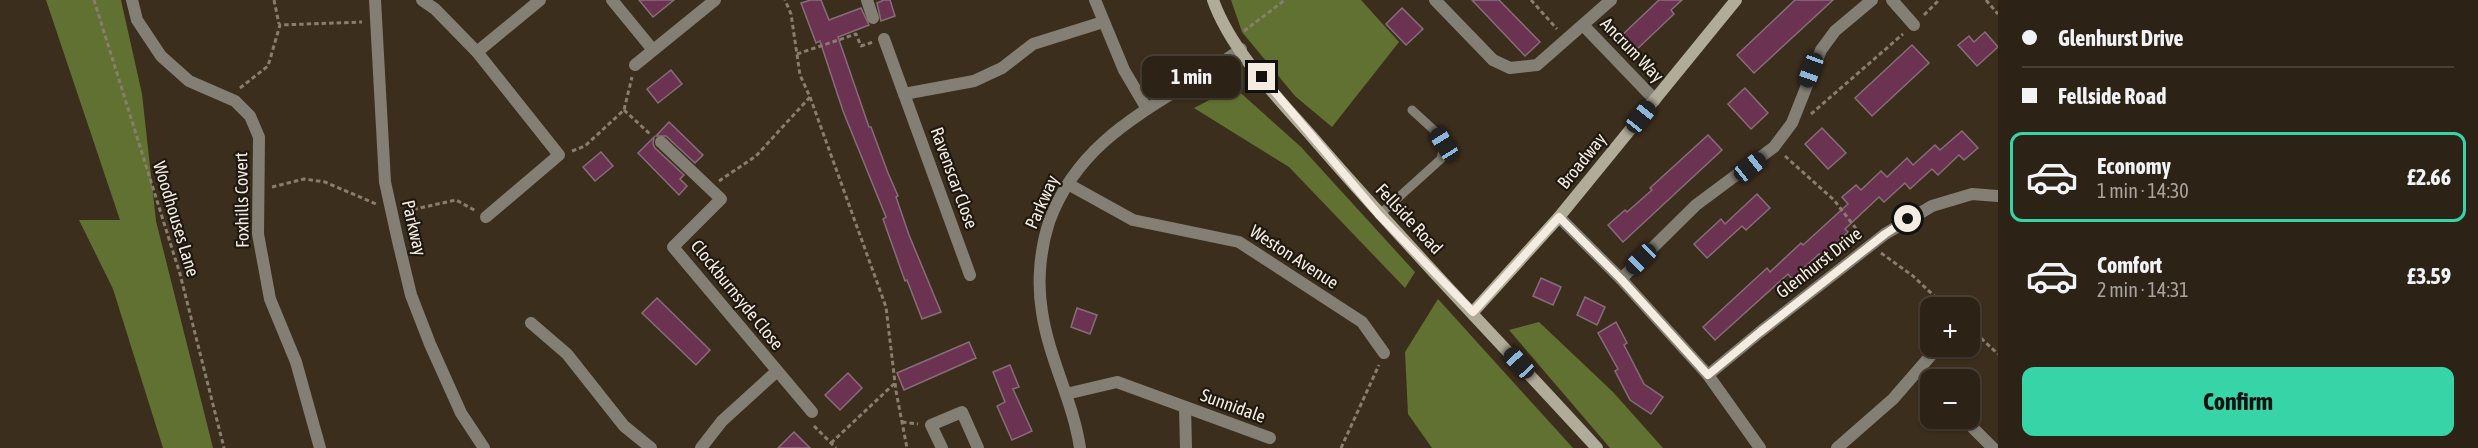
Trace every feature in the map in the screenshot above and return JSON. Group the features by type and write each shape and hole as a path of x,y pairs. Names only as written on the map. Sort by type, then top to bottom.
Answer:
{"street":[{"name":"Foxhills Covert","path":"132,0 136,20 161,56 189,81 230,99 250,116 259,137 258,234 270,299 296,362 320,448"},
{"name":"Parkway","path":"375,0 385,182 411,295 461,413 484,448"},
{"path":"422,0 435,9 477,52 559,155 486,217"},
{"path":"477,52 540,0"},
{"path":"612,0 653,50"},
{"path":"635,65 714,0"},
{"path":"867,0 873,18"},
{"path":"1095,0 1124,70 1148,109"},
{"name":"Fellside Road","path":"1213,0 1237,44 1273,91 1379,215 1473,312 1597,448"},
{"path":"1435,0 1493,60 1510,68 1537,65 1611,0"},
{"name":"Broadway","path":"1473,312 1559,217 1736,0"},
{"path":"1621,279 1696,205 1774,147 1792,123 1821,50 1835,31 1872,0"},
{"path":"1892,0 1914,25"},
{"path":"904,94 975,81 1002,68 1033,44 1103,22"},
{"name":"Ancrum Way","path":"1583,25 1655,100"},
{"name":"Ravenscar Close","path":"884,39 970,275"},
{"name":"Parkway","path":"1080,448 1041,312 1040,278 1047,229 1068,183 1088,156 1102,142 1237,44"},
{"path":"661,142 710,188"},
{"name":"Weston Avenue","path":"1068,183 1133,220 1239,242 1362,322 1384,353"},
{"name":"Clockburnsyde Close","path":"710,188 721,199 673,247 812,412"},
{"name":"Glenhurst Drive","path":"1708,375 1885,234 1932,206 1972,194 1998,196"},
{"path":"1559,217 1621,279 1708,375 1760,448"},
{"path":"531,323 567,354 624,426 651,448"},
{"path":"1837,448 1893,399 1929,357"},
{"name":"Clockburnsyde Close","path":"701,448 722,421 776,372"},
{"name":"Sunnidale","path":"1066,394 1117,382 1270,438"},
{"name":"Sunnidale","path":"1185,407 1186,448"},
{"path":"942,448 932,425 962,412 978,448"},
{"path":"1974,429 1993,448"}],"lane":[{"path":"1379,215 1441,159 1444,144 1436,132 1412,110"}],"path":[{"name":"Woodhouses Lane","path":"94,0 180,274 224,448"},
{"path":"230,99 268,66 280,25 274,0"},
{"path":"784,0 791,14 800,75 886,308 895,383 907,448"},
{"path":"1237,44 1286,0"},
{"path":"1531,0 1566,39"},
{"path":"1809,117 1914,25 1939,0"},
{"path":"1986,0 1998,14"},
{"path":"280,25 351,22"},
{"path":"797,54 856,34 861,46 884,39"},
{"path":"559,155 585,146 624,111 635,65"},
{"path":"710,188 756,156 810,97"},
{"path":"624,111 661,142"},
{"path":"1774,147 1834,200 1870,246 1908,272 1935,297"},
{"path":"258,191 304,179 325,182 367,202 405,212 456,200 486,217"},
{"path":"1980,337 1998,354"},
{"path":"1341,448 1384,353"},
{"path":"831,443 895,383"},
{"path":"812,412 806,418 836,448"}],"green space":[{"path":"46,0 121,0 142,94 156,221 213,448 163,448 113,289 79,220 120,220"},
{"path":"1231,0 1361,0 1399,42 1332,127 1295,96 1242,32"},
{"path":"1234,87 1301,147 1415,272 1405,288 1289,167 1194,108"},
{"path":"1438,299 1573,448 1432,448 1408,414 1405,352"},
{"path":"1539,322 1613,392 1663,448 1610,448 1509,330"}],"building":[{"path":"639,0 674,0 653,17"},
{"path":"821,0 829,20 861,8 869,25 838,37 869,127 871,127 898,196 896,197 909,235 941,312 922,319 907,280 905,281 883,219 886,217 843,111 820,41 816,43 801,3"},
{"path":"890,0 895,16 881,21 877,3"},
{"path":"1472,0 1499,0 1540,42 1525,56"},
{"path":"1659,0 1682,0 1671,10 1674,14 1634,52 1620,37"},
{"path":"1795,0 1833,0 1754,73 1737,55"},
{"path":"1402,8 1423,29 1406,45 1386,24"},
{"path":"1985,32 1998,47 1977,66 1958,45 1969,36 1974,42"},
{"path":"1912,45 1929,63 1872,116 1855,98"},
{"path":"671,70 682,84 658,103 647,89"},
{"path":"1745,88 1768,113 1751,129 1728,104"},
{"path":"669,122 703,155 695,163 666,136 656,136"},
{"path":"1822,128 1846,153 1828,169 1805,144"},
{"path":"1962,131 1978,148 1964,160 1959,155 1938,175 1932,169 1910,189 1905,183 1884,202 1879,197 1845,229 1848,232 1822,257 1819,254 1792,279 1788,274 1715,340 1703,327 1767,268 1770,272 1848,204 1842,197 1856,185 1861,190 1881,171 1887,177 1907,158 1913,165 1935,145 1940,150"},
{"path":"1708,135 1722,150 1623,242 1608,225 1652,190 1650,188"},
{"path":"654,137 655,148 684,175 680,179 687,186 679,195 638,153"},
{"path":"601,152 613,166 595,181 583,167"},
{"path":"1757,194 1770,208 1746,230 1742,226 1707,258 1694,244 1721,219 1725,224"},
{"path":"1541,278 1561,287 1553,305 1533,296"},
{"path":"1585,297 1605,307 1597,325 1577,315"},
{"path":"657,298 710,350 696,365 642,313"},
{"path":"1077,308 1097,315 1090,334 1071,327"},
{"path":"1616,322 1627,343 1624,345 1644,384 1663,397 1651,414 1630,400 1615,371 1618,369 1598,333"},
{"path":"969,342 976,358 904,390 897,373"},
{"path":"1010,365 1019,387 1013,389 1032,431 1012,440 997,406 1005,402 993,372"},
{"path":"848,373 862,388 840,410 825,395"},
{"path":"794,432 810,448 778,448"}],"route":[{"path":"1262,77 1379,215 1473,312 1559,217 1621,279 1708,375 1885,234 1908,219"}]}
